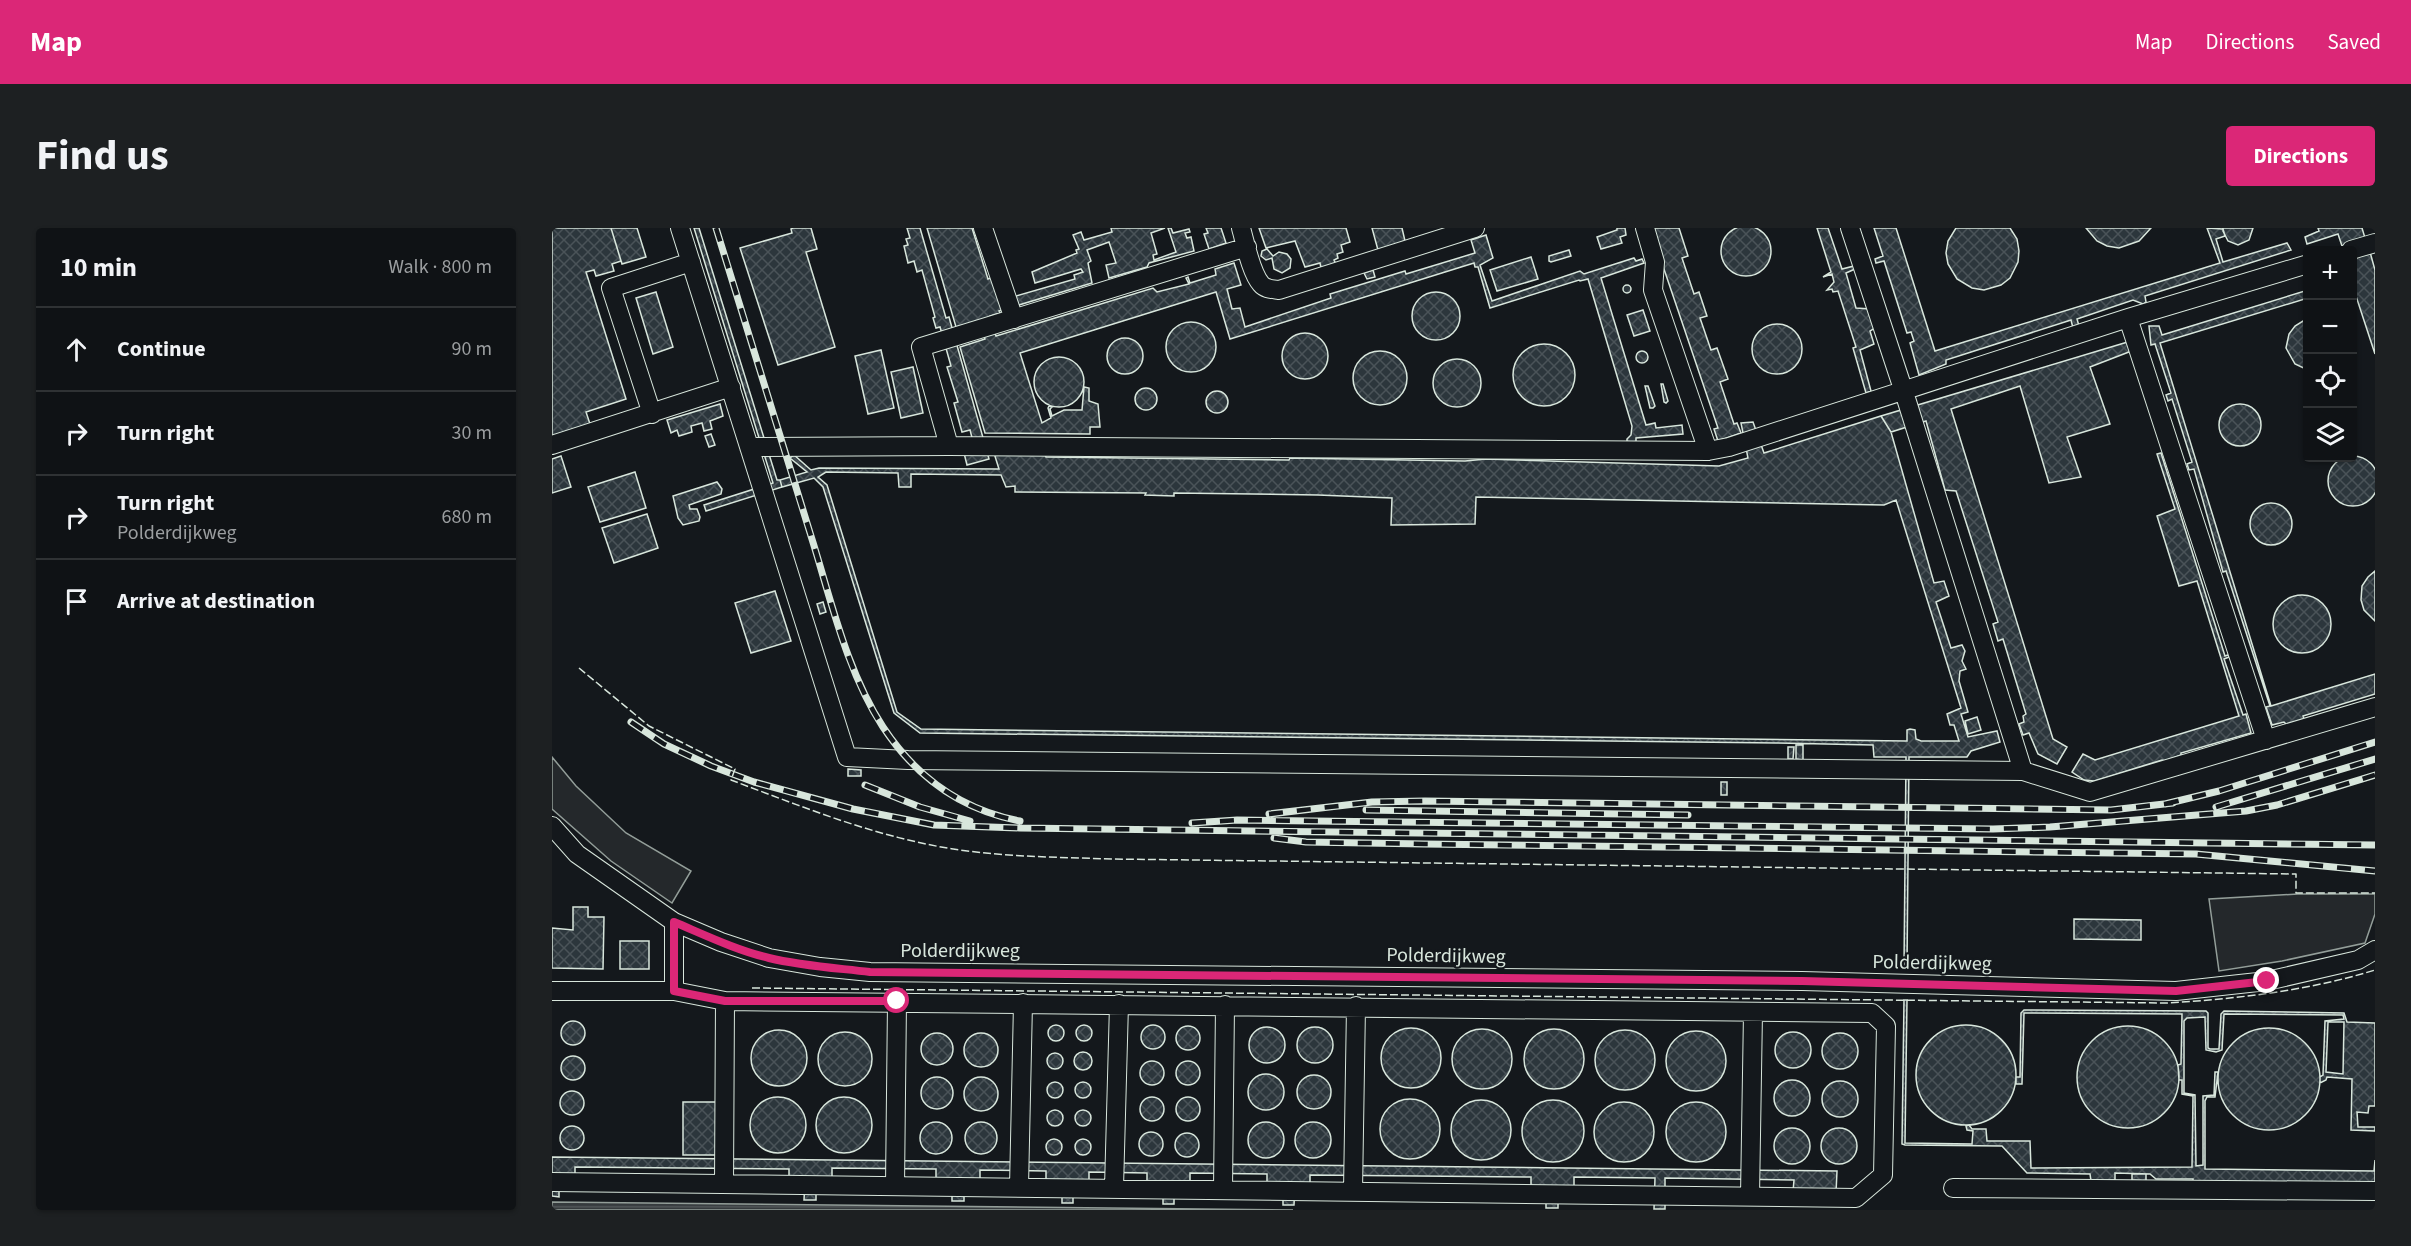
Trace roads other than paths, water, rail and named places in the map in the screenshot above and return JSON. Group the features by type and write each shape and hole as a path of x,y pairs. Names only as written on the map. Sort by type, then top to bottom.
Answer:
{"street":[{"path":"680,228 847,757 932,760 2023,771 2090,792 2375,706"},
{"path":"983,228 1014,319"},
{"path":"1241,228 1261,284 1269,289 1279,290 1450,232 1475,228"},
{"path":"1645,228 1655,262 1653,290 1708,451"},
{"path":"1850,228 2023,771"},
{"path":"2357,248 2375,243"},
{"path":"949,446 921,347 1247,247"},
{"path":"652,414 610,288 691,262"},
{"path":"749,447 949,446 1708,451 1729,447 2128,318 2303,265"},
{"path":"2128,318 2266,740"},
{"path":"552,445 731,387"},
{"name":"Polderdijkweg","path":"552,826 577,854 674,922 721,942 769,958 820,967 870,972 1802,981 2176,991 2267,981 2358,960 2375,950"},
{"path":"674,922 674,991"},
{"path":"552,991 674,991 725,1001 1872,1012 1886,1026 1883,1175 1856,1198 552,1182"},
{"path":"724,1184 725,1001"},
{"path":"895,1186 897,1001"},
{"path":"1019,1187 1023,1003"},
{"path":"1114,1188 1119,1004"},
{"path":"1223,1190 1226,1005"},
{"path":"1353,1191 1356,1006"},
{"path":"1750,1196 1753,1012"},
{"path":"1953,1188 2375,1191"}],"railway":[{"path":"716,228 841,634 870,705 896,745 910,761 942,789 979,809 1020,821"},
{"path":"631,722 664,744 711,766 754,782 853,809 934,825 1020,828 2375,845"},
{"path":"2165,804 2219,791 2375,742"},
{"path":"2216,807 2375,759"},
{"path":"1192,823 1237,820 1993,829 2050,827 2246,811 2277,805 2375,775"},
{"path":"865,785 920,807 970,821"},
{"path":"1269,814 1372,802 1425,801 2111,810 2173,803"},
{"path":"1366,810 1688,815"},
{"path":"1274,838 1306,842 2196,854 2375,871"}]}
